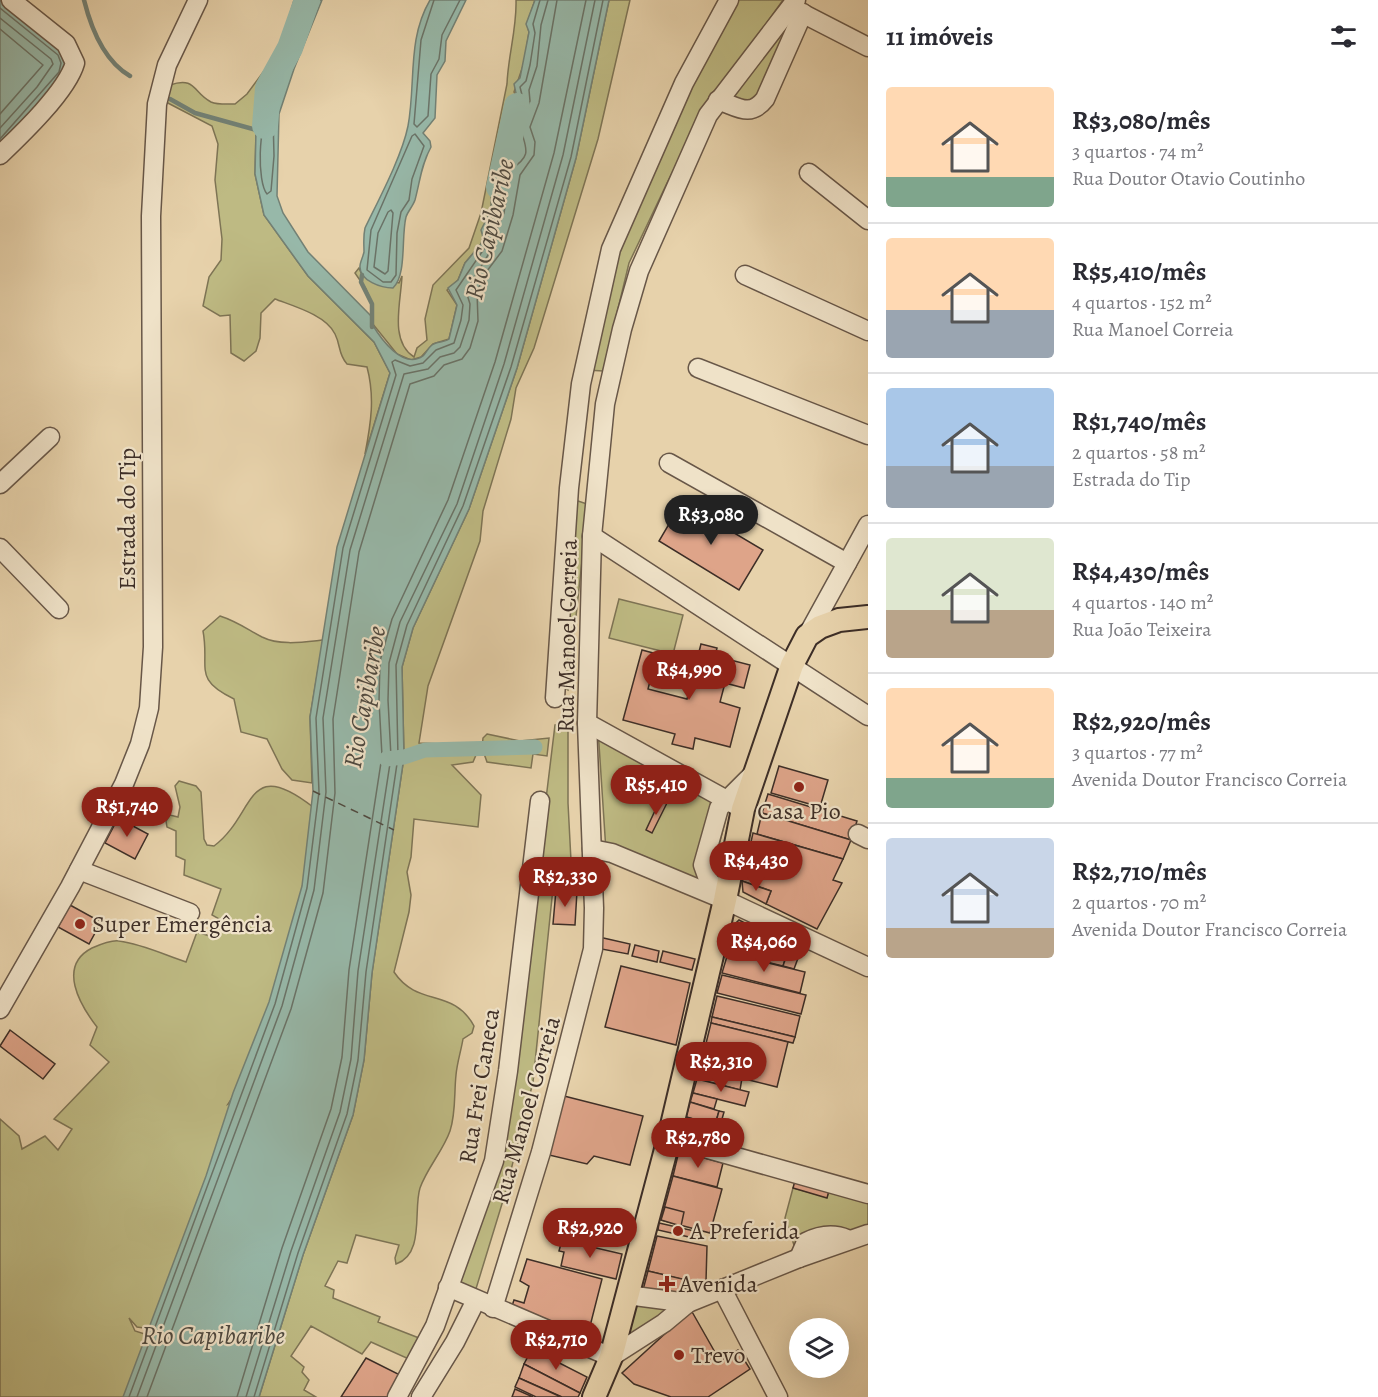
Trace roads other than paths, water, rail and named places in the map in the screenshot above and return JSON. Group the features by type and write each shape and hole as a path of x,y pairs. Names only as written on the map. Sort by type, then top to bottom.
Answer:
{"main road":[{"path":"594,1397 610,1358 669,1138 725,900 735,804 757,770 792,665 807,636 820,627 839,620 868,616"}],"street":[{"path":"0,155 27,129 60,89 75,63 66,44 11,0"},
{"name":"Estrada do Tip","path":"0,1009 79,870 124,784 140,744 149,708 153,647 151,216 157,104 167,64 198,0"},
{"path":"555,698 569,488 581,384 611,249 684,82 729,0"},
{"path":"680,112 676,109 739,0"},
{"path":"718,100 747,110 758,108 765,99 796,7 868,47"},
{"name":"Rua Manoel Correia","path":"493,1308 547,1130 592,949 592,849 587,723 592,536 605,404 622,329 639,271 699,132 718,100 796,7"},
{"path":"809,173 868,220"},
{"path":"745,275 868,331"},
{"path":"698,368 868,435"},
{"path":"0,484 50,437"},
{"path":"669,463 847,563"},
{"path":"807,636 868,525"},
{"path":"592,536 868,716"},
{"path":"0,548 59,609"},
{"path":"587,723 735,804"},
{"name":"Rua Frei Caneca","path":"397,1397 435,1326 486,1186 500,1131 540,801"},
{"path":"592,849 612,853 725,900 868,968"},
{"path":"79,870 190,913"},
{"path":"669,1138 868,1194"},
{"path":"448,1287 610,1358 664,1323 688,1303 799,1258 868,1234"},
{"path":"722,1289 778,1397"},
{"path":"627,1295 688,1303"},
{"path":"421,1397 455,1342 477,1300"}],"water":[{"path":"0,0 63,51 67,63 65,74 0,148"},
{"name":"Rio Capibaribe","path":"294,0 322,0 294,69 279,114 277,196 283,213 308,252 373,318 372,324 393,351 408,359 415,359 423,356 434,344 449,339 457,305 448,288 458,280 465,263 481,244 483,237 481,230 491,210 492,183 497,178 498,158 513,150 505,124 509,113 512,114 517,98 514,84 520,78 529,32 526,24 535,0 609,0 576,158 517,368 469,509 413,628 402,667 404,757 372,973 364,1060 353,1115 303,1255 259,1397 123,1397 206,1176 233,1093 269,1002 302,886 313,791 310,717 337,547 390,373 374,342 308,276 264,215 255,174 256,131"},
{"path":"430,0 466,0 446,41 445,61 437,75 435,118 423,133 430,141 431,147 423,167 415,200 406,217 400,274 393,288 388,288 372,283 363,276 360,264 364,252 364,231 405,138 410,110 415,46 418,30"}],"waterway":[{"path":"84,0 90,22 106,53 121,70 130,76"},
{"path":"265,126 268,88 290,48 307,0"},
{"path":"170,99 195,113 260,131"},
{"name":"Rio Capibaribe","path":"499,187 517,106"},
{"path":"362,275 361,282 372,304 372,327"},
{"path":"386,759 404,757 425,750 535,747"}],"place":[{"name":"Casa Pio","path":"799,787"},
{"name":"Super Emergência","path":"80,924"},
{"name":"A Preferida","path":"678,1231"},
{"name":"Avenida","path":"667,1284"},
{"name":"Trevo","path":"679,1355"}]}
